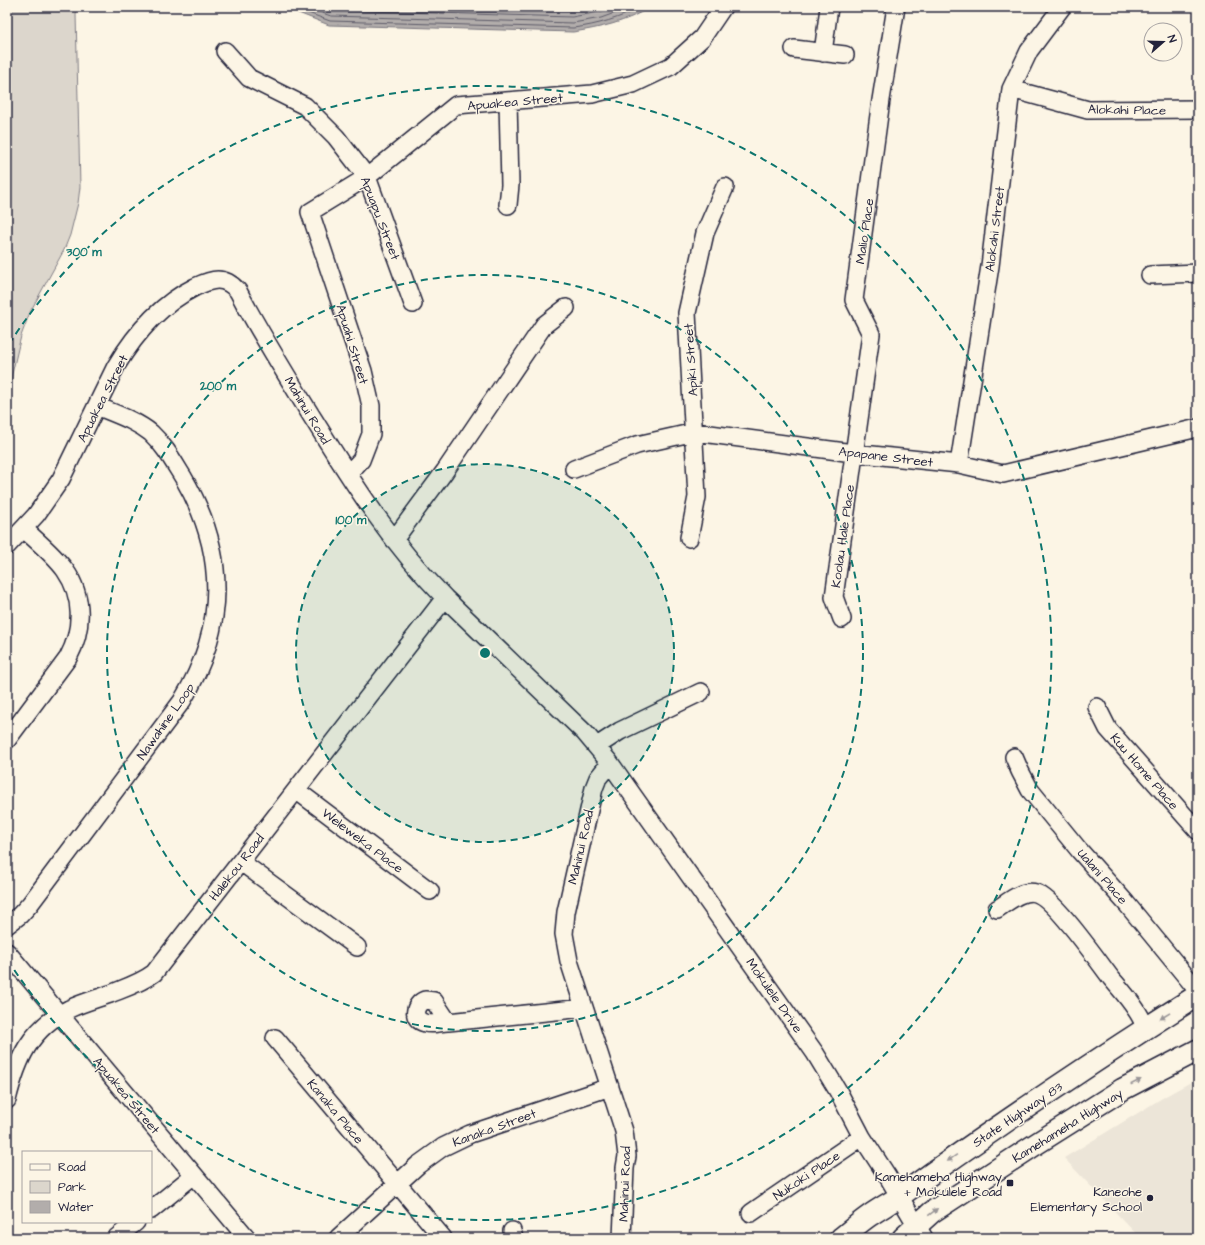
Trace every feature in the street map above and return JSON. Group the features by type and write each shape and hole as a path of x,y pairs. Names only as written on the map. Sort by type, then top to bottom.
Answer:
{"main road":[{"name":"State Highway 83","path":"840,1238 870,1215 899,1197 918,1182 1012,1117 1198,995"},
{"name":"Kamehameha Highway","path":"915,1234 932,1212 1036,1144 1123,1089 1198,1050"}],"street":[{"name":"Apuakea Street","path":"310,212 367,177 456,105 592,94 633,84 671,66 702,38 723,7"},
{"path":"823,53 829,7"},
{"name":"Malio Place","path":"853,452 871,334 854,300 881,100 896,7"},
{"name":"Alokahi Street","path":"958,464 990,266 1011,89 1029,51 1062,7"},
{"path":"794,49 845,55"},
{"name":"Apuapu Street","path":"225,51 249,78 305,106 336,137 367,177 413,304"},
{"name":"Alokahi Place","path":"1011,89 1088,110 1198,110"},
{"path":"508,101 510,185 508,205"},
{"name":"Apiki Street","path":"689,538 698,497 687,313 706,233 725,187"},
{"name":"Apuahi Street","path":"310,212 362,372 371,406 371,434 361,460 348,474"},
{"path":"1150,276 1198,273"},
{"name":"Apuakea Street","path":"7,546 24,529 41,508 61,479 116,366 125,351 151,320 172,301 208,281 224,281"},
{"name":"Mahinui Road","path":"224,281 229,283 238,291 289,380 348,474 394,540 423,575 445,598 572,720 597,746 610,763 598,778 594,788 565,917 564,934 566,948 584,1008 624,1131 626,1143 622,1238"},
{"path":"394,540 445,471 544,325 566,308"},
{"name":"Nawahine Loop","path":"7,925 20,915 30,904 182,701 204,656 213,623 216,589 213,555 204,522 190,491 166,450 150,433 134,422 96,406"},
{"name":"Apapane Street","path":"574,469 637,445 695,432 958,464 1004,474 1198,428"},
{"name":"Koolau Hale Place","path":"842,619 834,597 853,452"},
{"path":"7,740 68,658 73,648 79,626 78,603 71,581 65,570 24,529"},
{"name":"Halekou Road","path":"7,1100 13,1075 24,1051 41,1029 60,1015 81,1004 139,983 154,973 445,598"},
{"path":"597,746 620,731 701,692"},
{"name":"Kuu Home Place","path":"1097,707 1108,729 1198,831"},
{"name":"Ualani Place","path":"1014,757 1030,790 1079,850 1126,902 1198,991"},
{"name":"Mokulele Drive","path":"610,763 805,1038 838,1091 862,1137 899,1197 915,1234"},
{"name":"Weleweka Place","path":"296,790 430,890"},
{"path":"240,862 357,947"},
{"path":"997,909 1023,893 1036,893 1049,902 1070,924 1132,1005 1142,1021 1144,1029"},
{"name":"Apuakea Street","path":"7,952 247,1238"},
{"path":"448,1022 584,1008"},
{"name":"Kanaka Place","path":"275,1038 443,1238"},
{"name":"Kanaka Street","path":"338,1238 418,1164 456,1140 610,1087"},
{"name":"Nukoki Place","path":"751,1213 862,1137"},
{"path":"152,1209 194,1175"},
{"path":"116,1238 135,1223"}],"shaded area":[{"name":"Kaneohe Elementary School","path":"1198,1078 1198,1238 1140,1238 1064,1158"}],"green space":[{"path":"7,7 77,7 80,187 78,203 70,235 64,250 30,312 21,336 12,374 7,420"}],"water":[{"path":"283,7 650,7 632,17 613,24 573,32 329,25"}],"place":[{"name":"Kamehameha Highway + Mokulele Road","path":"1010,1183"},
{"name":"Kaneohe Elementary School","path":"1150,1198"}]}
